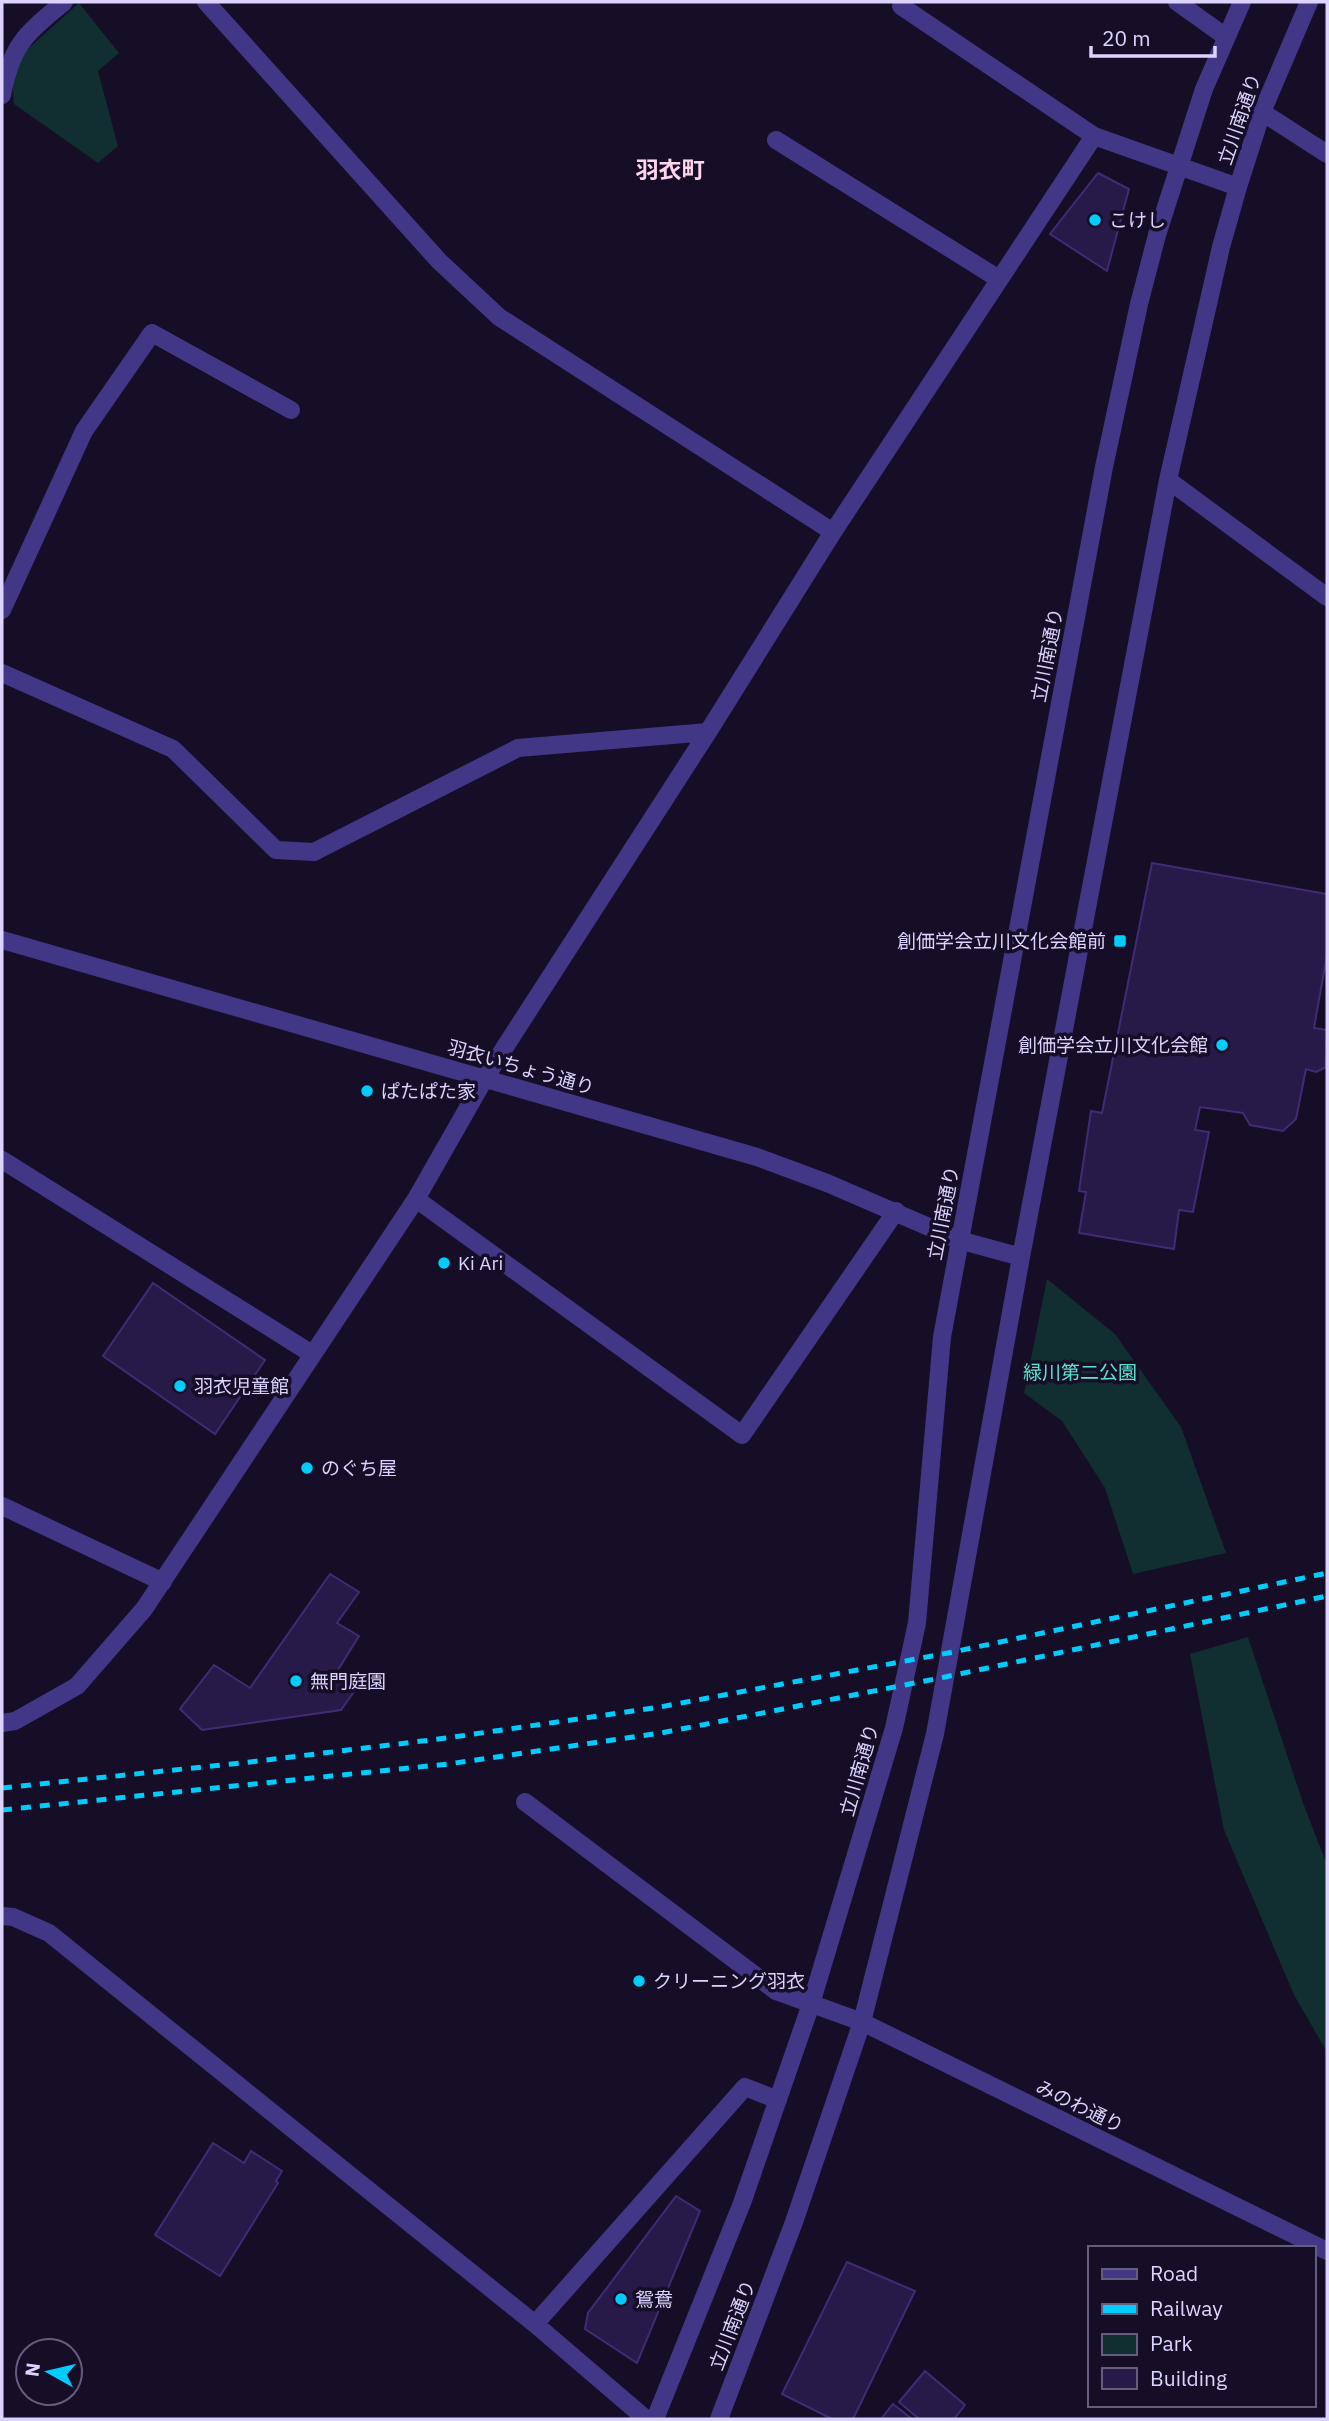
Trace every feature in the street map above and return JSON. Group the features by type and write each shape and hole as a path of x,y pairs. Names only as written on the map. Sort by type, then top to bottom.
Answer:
{"street":[{"path":"2,95 8,65 26,34 64,2"},
{"path":"206,2 439,261 499,317 833,532"},
{"path":"1177,2 1226,37"},
{"name":"立川南通り","path":"655,2419 741,2203 778,2100 811,2004 894,1728 917,1623 942,1337 1104,467 1139,304 1178,166 1204,89 1242,2"},
{"name":"立川南通り","path":"719,2419 794,2222 862,2022 935,1734 1021,1257 1168,480 1215,270 1238,187 1262,113 1309,2"},
{"path":"901,6 1094,136 1238,187"},
{"path":"1262,113 1327,154"},
{"path":"2,1723 15,1721 77,1686 144,1609 163,1582 416,1199 485,1078 833,532 1094,136"},
{"path":"776,140 999,279"},
{"path":"2,610 85,430 152,333 291,410"},
{"path":"1168,480 1327,597"},
{"path":"2,673 173,750 276,850 314,852 518,748 708,732"},
{"name":"羽衣いちょう通り","path":"2,940 757,1157 827,1182 959,1240 1021,1257"},
{"path":"2,1160 312,1354"},
{"path":"416,1199 742,1435 896,1211"},
{"path":"2,1506 163,1582"},
{"name":"みのわ通り","path":"525,1802 776,1991 862,2022 1327,2251"},
{"path":"2,1916 13,1917 49,1933 535,2324 646,2419"},
{"path":"535,2324 745,2087 778,2100"}],"green space":[{"path":"79,3 119,53 98,71 118,146 98,163 14,104 12,77 22,54"},
{"name":"緑川第二公園","path":"1047,1279 1115,1334 1181,1427 1226,1553 1133,1574 1105,1488 1062,1421 1024,1393"},
{"path":"1248,1637 1303,1803 1327,1865 1327,2052 1294,1995 1224,1830 1190,1654"}],"building":[{"path":"1098,173 1129,189 1107,271 1050,234"},
{"name":"創価学会立川文化会館","path":"1152,863 1327,894 1327,955 1314,1028 1327,1030 1326,1067 1316,1072 1306,1069 1296,1119 1283,1131 1250,1125 1243,1113 1200,1107 1195,1130 1209,1132 1193,1212 1179,1210 1174,1249 1079,1233 1086,1192 1079,1191 1091,1111 1102,1113"},
{"path":"153,1283 265,1360 215,1434 103,1356"},
{"path":"330,1574 359,1592 337,1623 359,1636 338,1670 360,1683 341,1710 202,1730 180,1709 214,1665 250,1688"},
{"path":"213,2143 244,2163 251,2151 282,2171 276,2181 278,2183 220,2276 155,2235"},
{"path":"676,2196 700,2211 637,2363 585,2329 588,2313"},
{"path":"847,2262 915,2291 853,2419 832,2419 782,2394"},
{"path":"925,2371 965,2405 954,2419 919,2419 899,2402"},
{"path":"893,2404 912,2419 881,2419"}],"railway":[{"path":"2,1788 447,1738 660,1707 948,1653 1327,1573"},
{"path":"2,1810 448,1764 661,1733 945,1677 1327,1596"}],"place":[{"name":"こけし","path":"1095,220"},
{"name":"創価学会立川文化会館前","path":"1120,941"},
{"name":"創価学会立川文化会館","path":"1222,1045"},
{"name":"ぱたぱた家","path":"367,1091"},
{"name":"Ki Ari","path":"444,1263"},
{"name":"羽衣児童館","path":"180,1386"},
{"name":"のぐち屋","path":"307,1468"},
{"name":"無門庭園","path":"296,1681"},
{"name":"クリーニング羽衣","path":"639,1981"},
{"name":"鴛鴦","path":"621,2299"}],"district":[{"name":"羽衣町","path":"670,170"}]}
